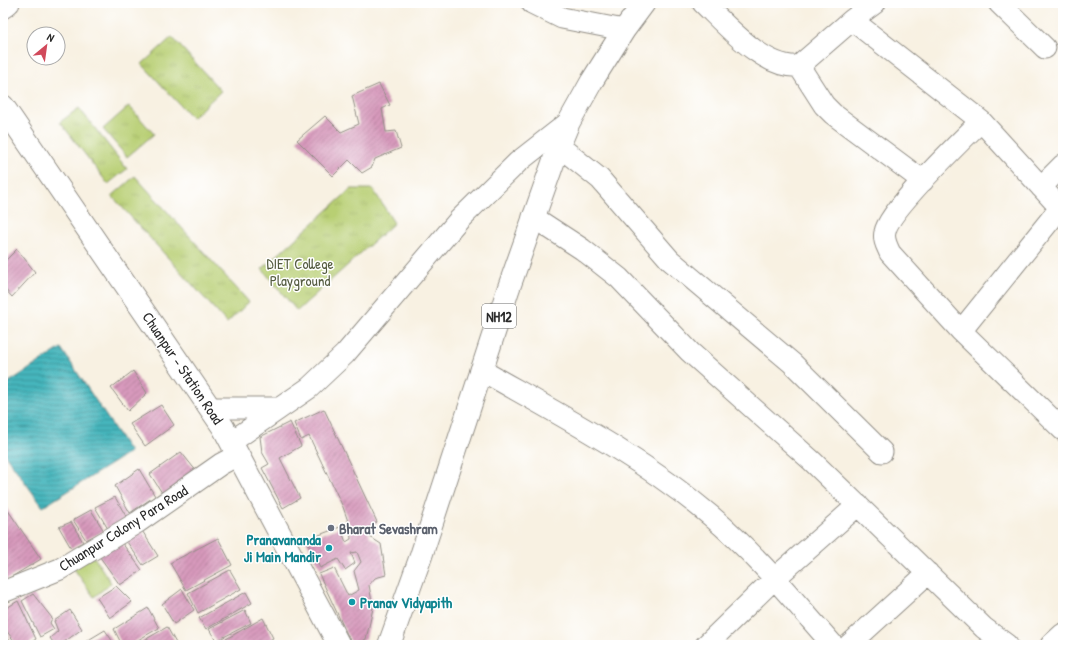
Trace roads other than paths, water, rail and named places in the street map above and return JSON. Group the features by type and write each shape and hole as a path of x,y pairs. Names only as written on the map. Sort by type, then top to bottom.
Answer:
{"main road":[{"name":"NH12","path":"389,645 421,556 533,217 558,146 569,122 624,30 644,3"},
{"name":"Chuanpur - Station Road","path":"3,106 210,408 235,449 339,645"}],"street":[{"path":"3,8 9,3"},
{"path":"532,3 562,18 624,30"},
{"path":"703,3 735,33 773,62 788,67 799,66 852,20 875,3"},
{"path":"999,3 1045,48"},
{"path":"852,20 981,121 1062,209 961,331"},
{"path":"799,66 824,105 833,114 922,181"},
{"path":"981,121 922,181 887,225 884,240 890,253 961,331 1063,430"},
{"name":"Chuanpur Colony Para Road","path":"3,592 60,569 138,522 221,464 235,449 280,408 309,388 345,354 459,220 518,162 569,122"},
{"path":"558,146 600,179 670,260 792,363 882,452"},
{"path":"1041,187 1063,165"},
{"path":"533,217 582,249 619,278 690,352 812,461 984,628 1004,644"},
{"path":"482,370 602,438 646,467 710,516 730,533 774,579 833,645"},
{"path":"210,408 280,408"},
{"path":"706,645 774,579 858,505"},
{"path":"849,645 928,573"},
{"path":"1051,645 1063,634"}],"water":[{"path":"61,348 130,452 43,507 3,452 3,386"}],"place":[{"name":"Bharat Sevashram","path":"331,528"},
{"name":"Pranavananda Ji Main Mandir","path":"329,548"},
{"name":"Pranav Vidyapith","path":"352,602"}],"park label":[{"name":"DIET College Playground","path":"300,272"}]}
